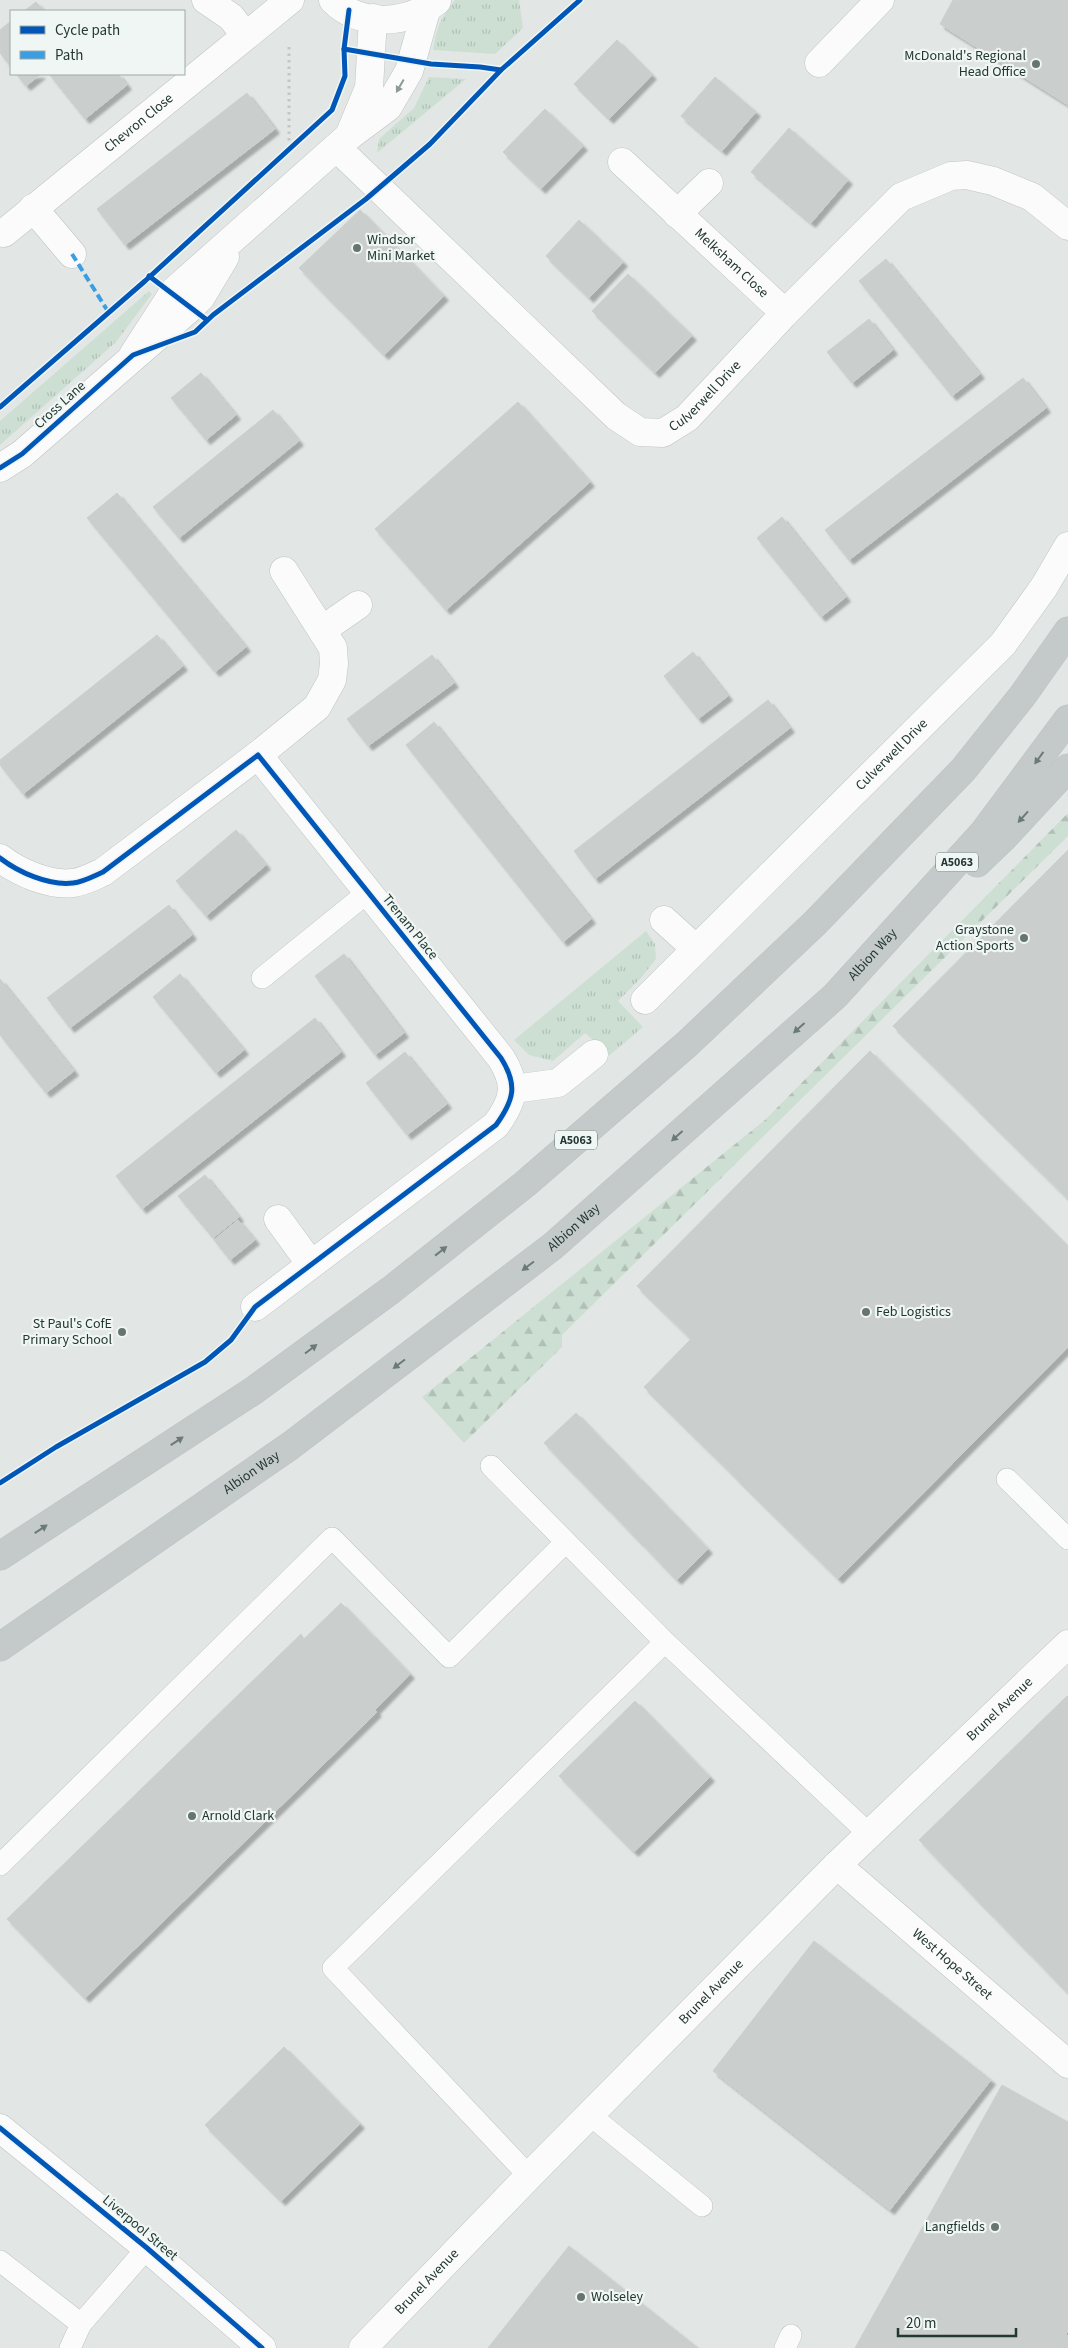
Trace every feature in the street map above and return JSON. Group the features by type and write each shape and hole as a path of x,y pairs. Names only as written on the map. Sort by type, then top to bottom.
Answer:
{"highway":[{"name":"A5063","path":"0,1556 253,1391 391,1290 525,1184 687,1044 815,923 963,770 1023,695 1068,631"},
{"name":"Albion Way","path":"0,1646 290,1446 553,1246 835,996 984,832 1068,719"},
{"name":"A5063","path":"835,996 1005,836 1068,768"}],"street":[{"path":"206,0 231,17 245,35"},
{"path":"333,0 360,17 386,21 412,16 432,4"},
{"path":"819,64 880,0"},
{"name":"Cross Lane","path":"0,468 22,454 133,355 175,290 343,142 388,107 409,71 432,4"},
{"name":"Chevron Close","path":"4,233 282,6"},
{"name":"Cross Lane","path":"343,142 369,88 373,18"},
{"name":"Culverwell Drive","path":"343,142 587,389 616,416 640,432 663,433 687,418 785,312 901,196 951,176 967,175 993,181 1032,197 1068,226"},
{"name":"Melksham Close","path":"622,162 785,312"},
{"path":"677,214 709,183"},
{"path":"33,208 72,254"},
{"name":"Culverwell Drive","path":"645,1000 1004,644 1044,586 1068,546"},
{"path":"0,858 25,874 59,882 73,883 103,872 258,755 317,707 326,694 332,680 333,648 284,571"},
{"path":"322,630 358,605"},
{"name":"Trenam Place","path":"258,755 501,1058 510,1072 513,1089"},
{"path":"664,920 696,949"},
{"path":"255,1306 496,1125 507,1111 513,1089 558,1083 594,1054"},
{"path":"278,1219 310,1264"},
{"name":"Brunel Avenue","path":"363,2348 529,2176 837,1865 1068,1644"},
{"name":"West Hope Street","path":"837,1865 1068,2064"},
{"name":"Liverpool Street","path":"0,2128 147,2248 262,2348"}],"lane":[{"path":"262,978 367,893"},
{"path":"491,1466 665,1642 869,1834"},
{"path":"1007,1479 1068,1540"},
{"path":"0,1865 332,1538 449,1657 566,1542"},
{"path":"529,2176 332,1968 665,1642"},
{"path":"590,2115 702,2206"},
{"path":"70,2348 81,2324 147,2248"},
{"path":"0,2261 81,2324"}],"path":[{"path":"282,6 289,29 289,149"},
{"path":"289,149 296,142"}],"green space":[{"path":"455,0 519,0 523,28 495,54 433,50 440,24"},
{"path":"429,77 466,79 377,153 379,139 414,108"},
{"path":"149,291 152,294 116,342 0,445 0,421"},
{"path":"1068,813 1068,836 562,1335 562,1347 464,1443 422,1397 765,1120"},
{"path":"646,931 655,944 656,959 641,978 618,1001 643,1027 610,1055 585,1033 553,1061 529,1055 514,1040"}],"building":[{"name":"McDonald's Regional Head Office","path":"953,0 1068,0 1068,105 940,24"},
{"path":"36,2 43,10 25,10"},
{"path":"10,22 10,66 0,53 0,30"},
{"path":"617,40 652,75 609,119 574,84"},
{"path":"17,75 40,75 26,86"},
{"path":"50,75 119,75 127,85 85,119"},
{"path":"715,77 756,112 722,151 681,116"},
{"path":"247,93 275,129 125,245 97,209"},
{"path":"545,109 583,146 541,189 503,152"},
{"path":"789,128 848,180 811,223 751,172"},
{"path":"360,210 444,296 384,355 299,268"},
{"path":"579,220 623,262 589,298 546,256"},
{"path":"886,259 980,374 952,396 859,281"},
{"path":"628,274 692,336 655,373 592,311"},
{"path":"869,319 893,350 852,383 827,352"},
{"path":"201,373 236,415 206,440 171,398"},
{"path":"1023,378 1046,408 849,560 825,530"},
{"path":"518,402 590,482 446,610 375,529"},
{"path":"273,410 299,441 179,538 153,507"},
{"path":"117,493 246,647 215,672 87,518"},
{"path":"782,517 846,597 821,617 757,538"},
{"path":"157,635 183,666 23,794 0,765 0,760"},
{"path":"693,652 728,696 698,719 664,676"},
{"path":"432,655 454,683 368,746 347,719"},
{"path":"768,700 790,728 595,879 574,851"},
{"path":"434,722 591,919 563,942 406,745"},
{"path":"236,830 266,865 206,916 176,881"},
{"name":"Graystone Action Sports","path":"1068,850 1068,1199 893,1026"},
{"path":"169,905 192,935 70,1028 47,998"},
{"path":"344,954 404,1033 375,1055 315,976"},
{"path":"180,974 244,1050 216,1073 153,997"},
{"path":"0,979 74,1071 46,1093 0,1035"},
{"path":"315,1018 341,1052 142,1209 116,1176"},
{"name":"Feb Logistics","path":"870,1051 1068,1247 1068,1347 838,1579 644,1387 691,1339 637,1286"},
{"path":"405,1052 447,1104 407,1135 366,1083"},
{"path":"205,1175 239,1217 213,1238 178,1196"},
{"path":"238,1220 255,1240 230,1260 214,1240"},
{"path":"576,1413 708,1549 677,1580 544,1443"},
{"name":"Arnold Clark","path":"341,1603 410,1674 375,1710 377,1712 85,1998 7,1919 301,1634 304,1639"},
{"path":"1068,1697 1068,1993 919,1840"},
{"path":"635,1701 710,1777 634,1852 559,1776"},
{"path":"814,1941 991,2080 890,2210 713,2071"},
{"path":"284,2047 360,2124 281,2201 205,2125"},
{"name":"Langfields","path":"1002,2085 1068,2122 1068,2331 1066,2334 1068,2336 1068,2348 855,2348"},
{"name":"Wolseley","path":"569,2246 698,2348 488,2348"}],"marked path":[{"path":"72,254 109,313"}],"cycle path":[{"path":"0,468 22,454 133,355 195,332 213,315 366,199 430,144 501,70 580,0"},
{"path":"0,407 145,281 332,110 345,76 344,49 349,10"},
{"path":"344,49 431,64 501,70"},
{"path":"149,276 207,320"},
{"path":"0,858 25,873 44,880 64,883 88,879 103,872 258,755 501,1058 512,1084 512,1092 507,1108 496,1125 255,1307 231,1340 205,1362 56,1447 0,1483"},
{"path":"0,2128 147,2248 262,2348"}],"place":[{"name":"McDonald's Regional Head Office","path":"1036,64"},
{"name":"Windsor Mini Market","path":"357,248"},
{"name":"Graystone Action Sports","path":"1024,938"},
{"name":"Feb Logistics","path":"866,1312"},
{"name":"St Paul's CofE Primary School","path":"122,1332"},
{"name":"Arnold Clark","path":"192,1816"},
{"name":"Langfields","path":"995,2227"},
{"name":"Wolseley","path":"581,2297"}]}
